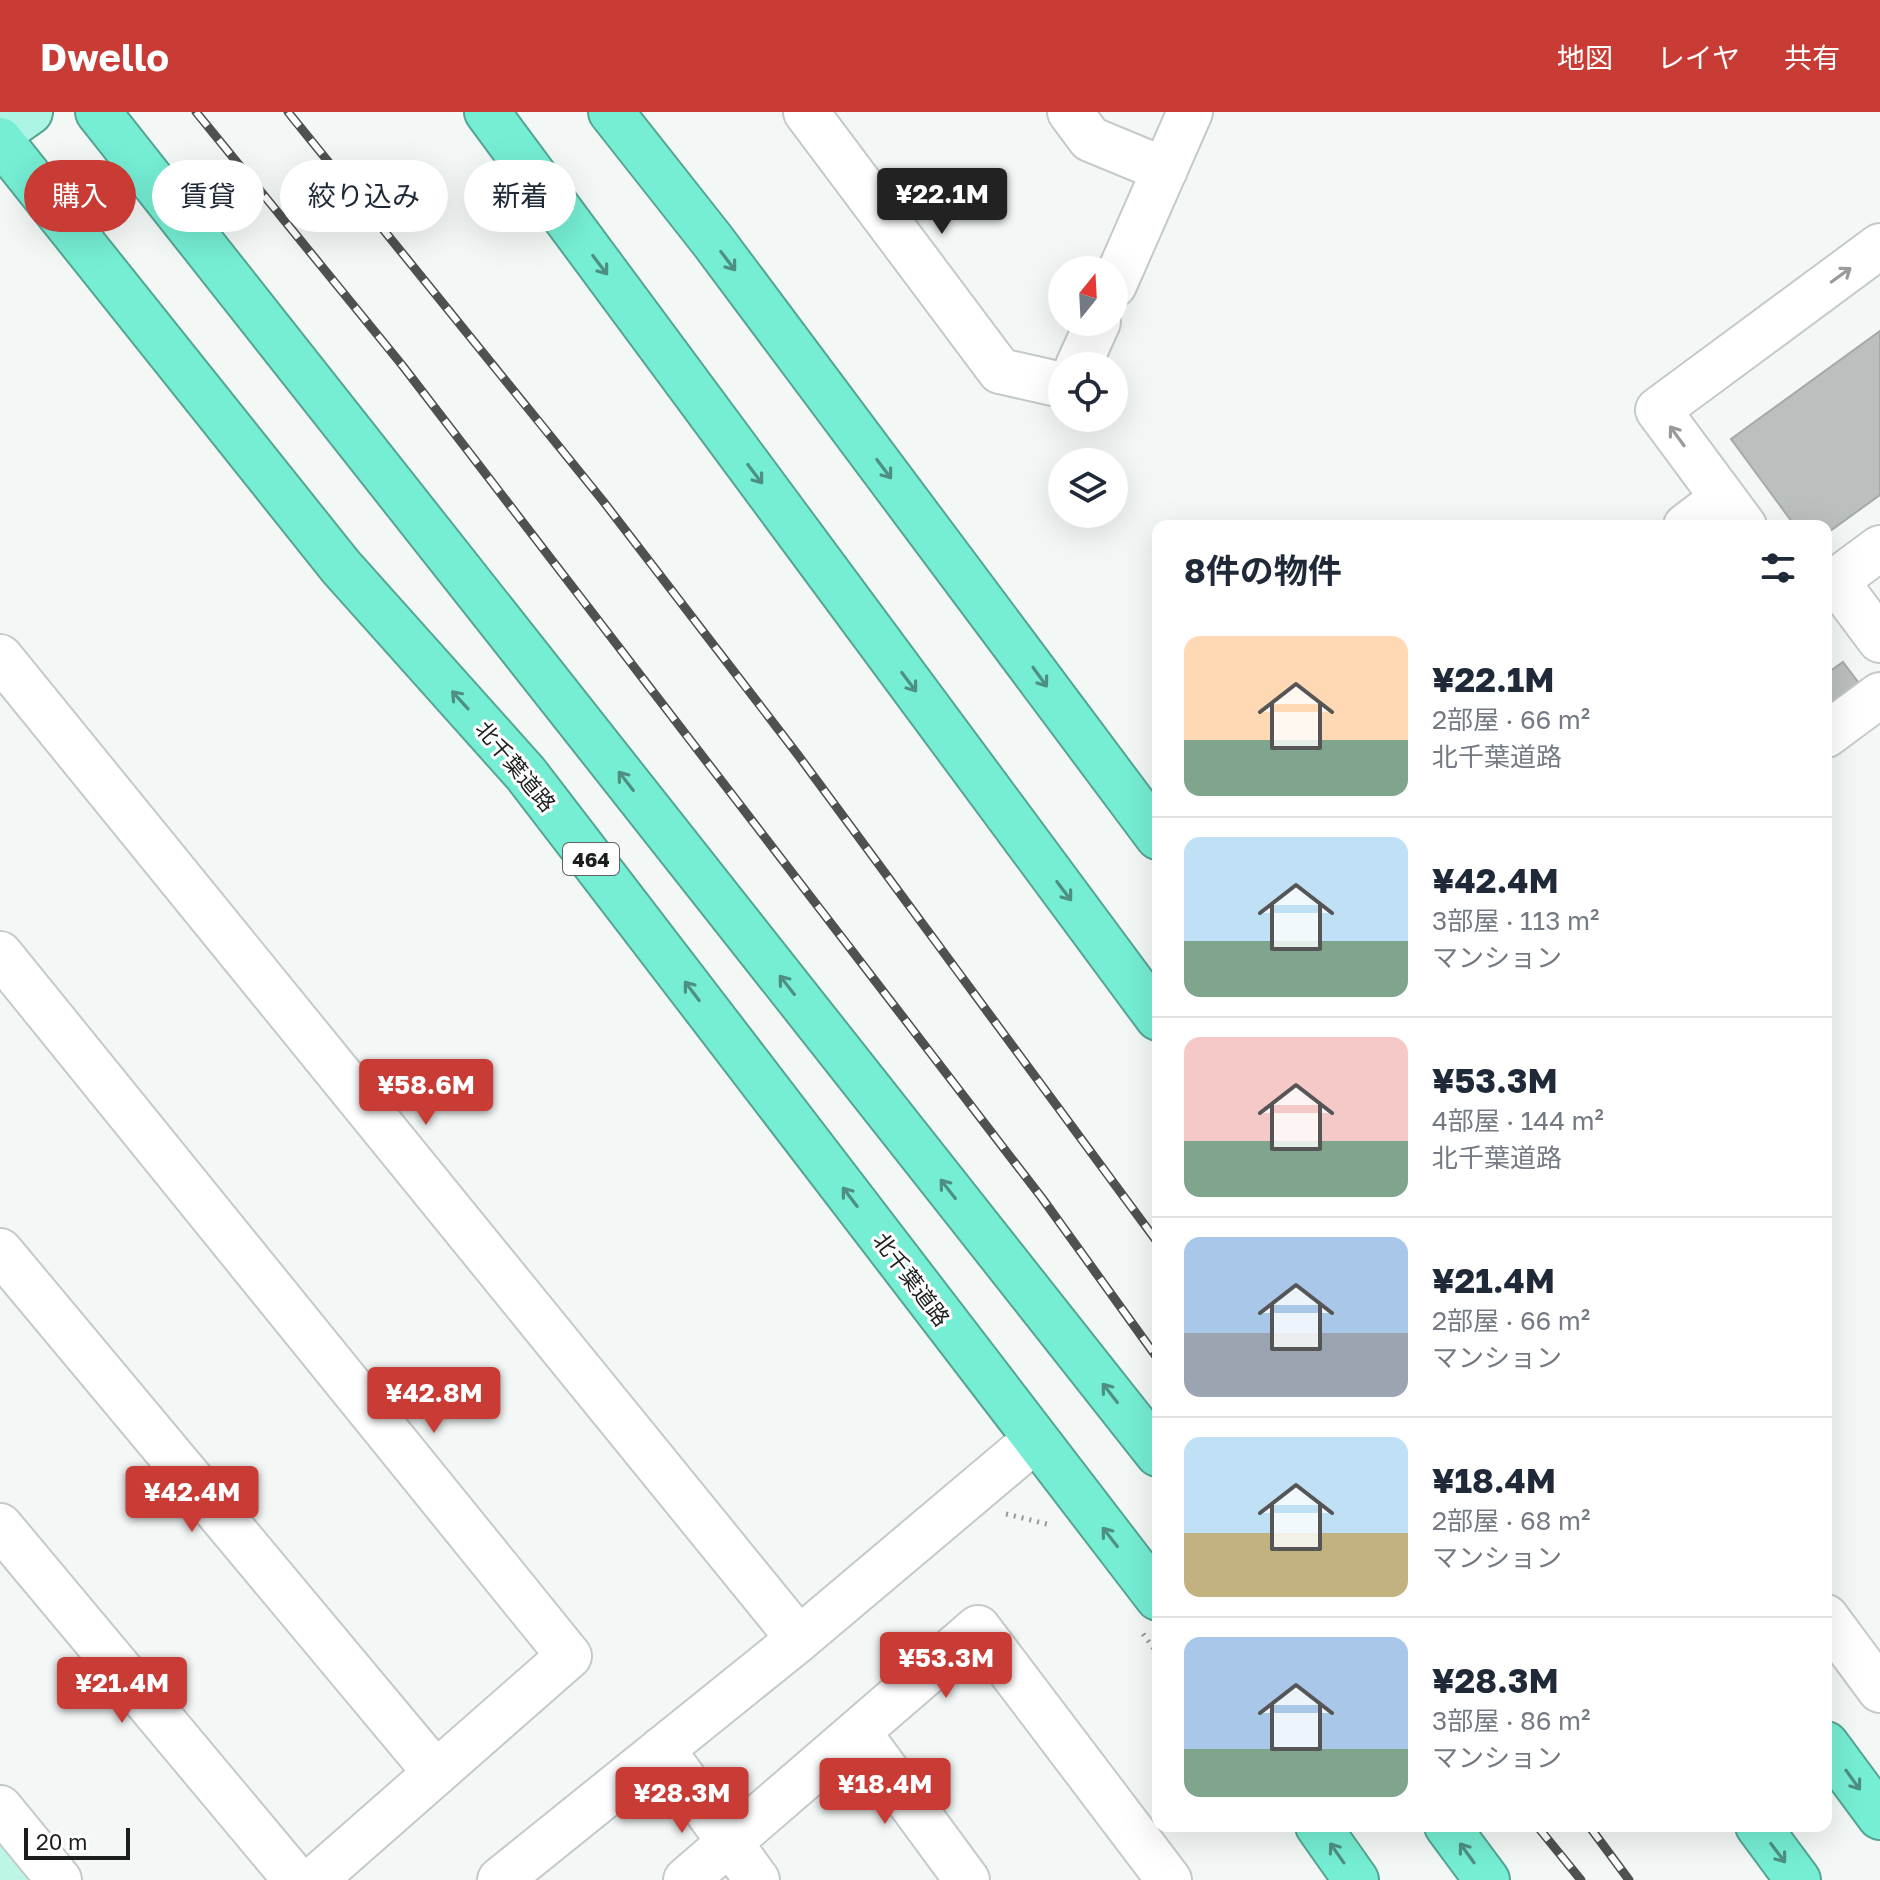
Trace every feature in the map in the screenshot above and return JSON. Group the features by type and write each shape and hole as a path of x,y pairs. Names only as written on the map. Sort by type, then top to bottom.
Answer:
{"highway":[{"path":"98,112 1152,1446"},
{"path":"487,112 1152,1010"},
{"path":"611,112 750,290 1152,829"},
{"name":"北千葉道路","path":"12,127 341,567 526,774 1035,1440 1148,1614"},
{"path":"1832,1752 1880,1817"},
{"path":"1322,1832 1356,1880"},
{"path":"1451,1832 1487,1880"},
{"path":"1762,1832 1798,1880"}],"street":[{"path":"806,112 1000,371 1048,382"},
{"path":"1070,112 1090,139 1165,170"},
{"path":"1127,256 1190,112"},
{"path":"1707,520 1734,512 1658,410 1880,246"},
{"path":"1832,583 1880,548"},
{"path":"1832,585 1879,637"},
{"path":"0,657 799,1639"},
{"path":"1832,731 1880,695"},
{"path":"0,954 569,1656 314,1880"},
{"path":"0,1251 436,1773"},
{"path":"500,1880 799,1639 1035,1440"},
{"path":"0,1526 296,1880"},
{"path":"1832,1625 1880,1690"},
{"path":"686,1880 978,1628 1169,1880"},
{"path":"858,1732 967,1880"},
{"path":"662,1749 757,1880"},
{"path":"0,1808 59,1880"}],"path":[{"path":"996,1512 1063,1528"}],"green space":[{"path":"0,1841 33,1880 0,1880"}],"building":[{"path":"1880,331 1880,495 1832,530 1832,520 1791,520 1731,439"},
{"path":"1843,662 1864,690 1832,708 1832,670"}],"railway":[{"path":"196,112 402,365 1042,1198 1152,1351"},
{"path":"288,112 603,501 798,755 1152,1235"},
{"path":"1542,1832 1581,1880"},
{"path":"1593,1832 1629,1880"}]}
